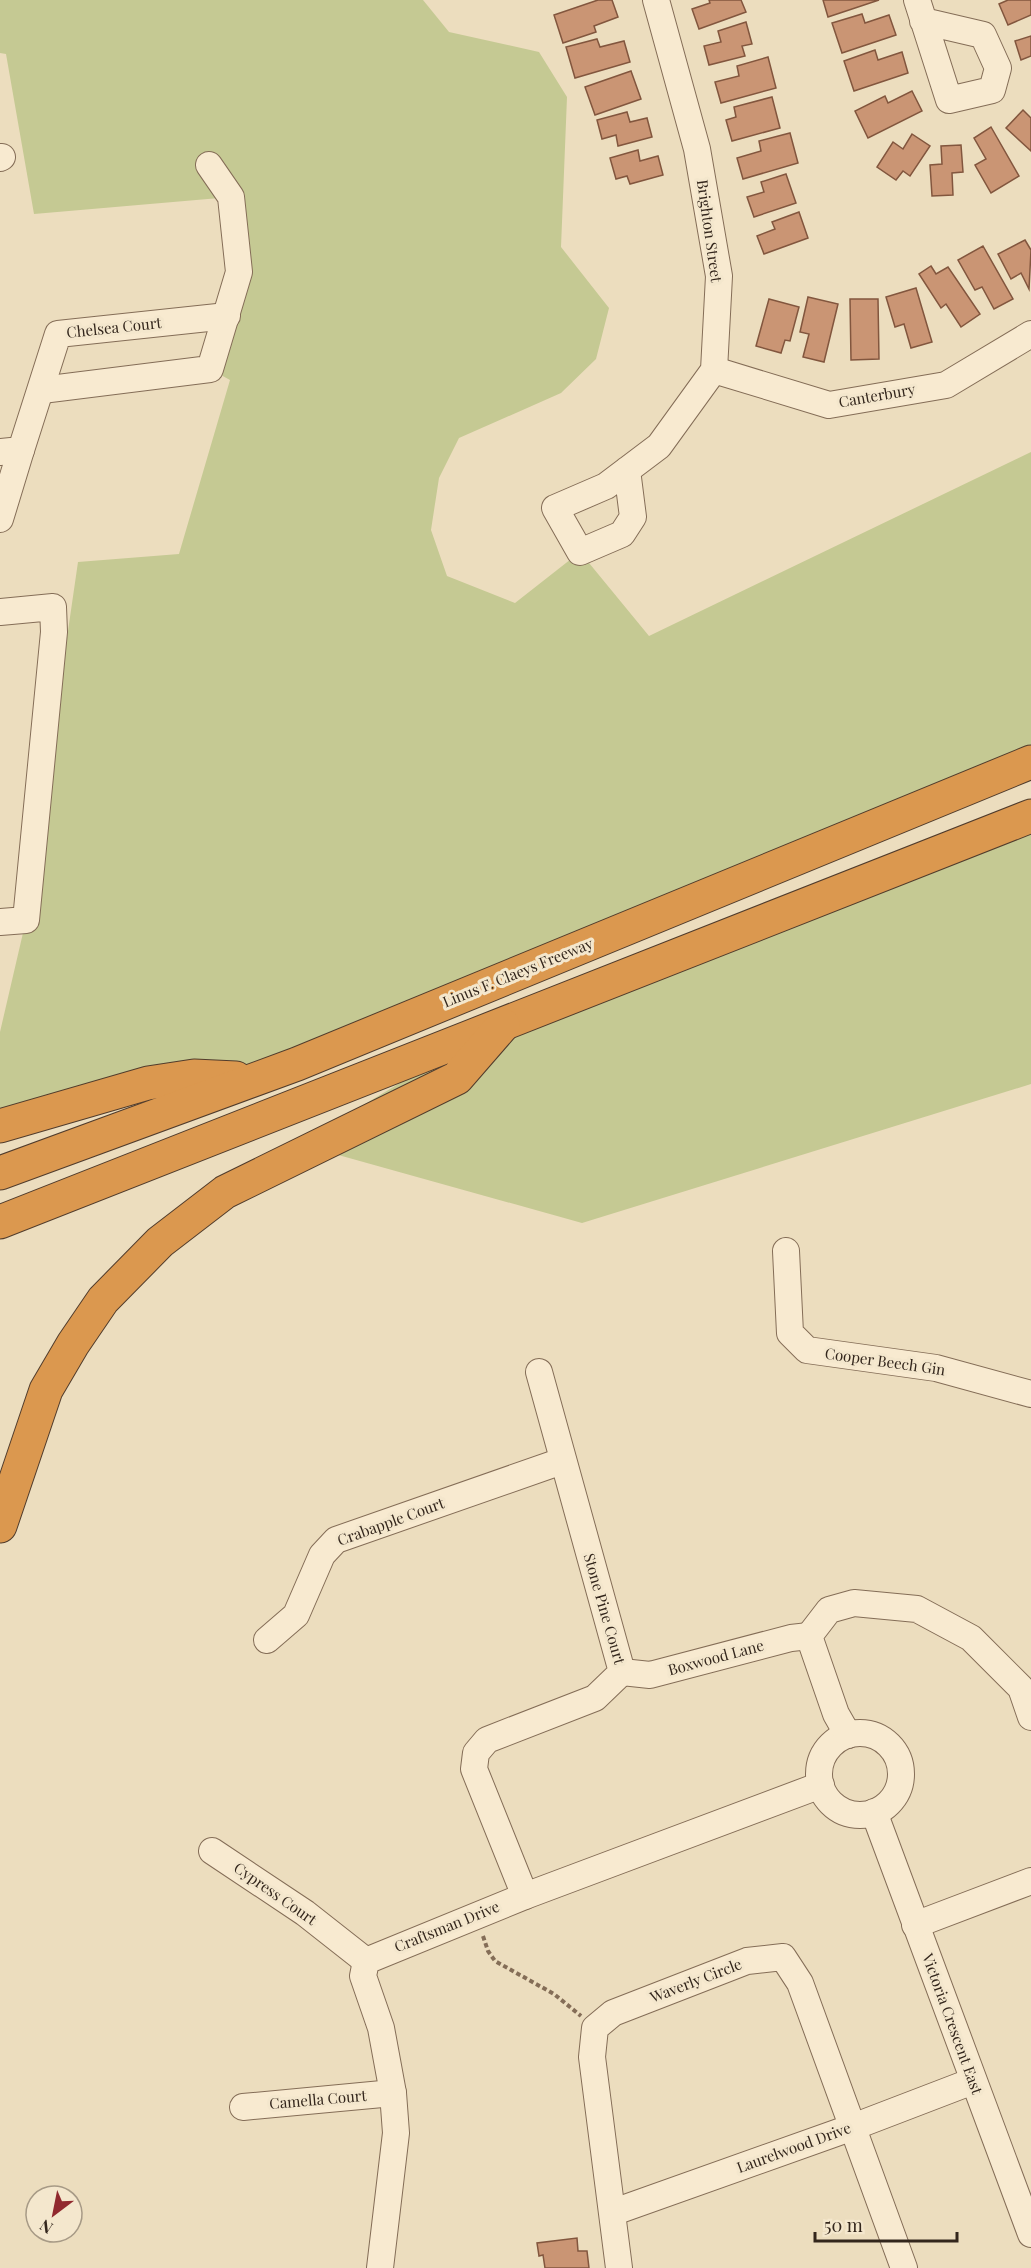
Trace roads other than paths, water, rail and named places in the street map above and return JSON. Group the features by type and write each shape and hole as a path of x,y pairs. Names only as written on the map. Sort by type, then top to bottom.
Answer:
{"highway":[{"name":"Linus F. Claeys Freeway","path":"0,1173 253,1078 297,1064 1031,762"},
{"path":"0,1222 1031,816"},
{"path":"0,1526 46,1390 73,1344 103,1300 160,1242 225,1192 457,1078 507,1021"},
{"path":"0,1126 148,1083 194,1076 253,1078"}],"street":[{"name":"Brighton Street","path":"656,0 697,149 719,276 714,370"},
{"path":"42,390 210,369 239,272 231,197 209,165"},
{"name":"Chelsea Court","path":"0,519 11,451 42,390 58,334 227,316"},
{"name":"Canterbury","path":"714,370 829,405 946,385 1031,334"},
{"path":"627,470 659,446 714,370"},
{"path":"0,612 53,607 54,632 26,920 0,922"},
{"name":"Cooper Beech Gin","path":"786,1251 790,1333 807,1350 936,1368 1031,1394"},
{"name":"Stone Pine Court","path":"525,1896 474,1769 476,1753 487,1740 595,1698 622,1672 539,1372"},
{"name":"Crabapple Court","path":"267,1640 296,1615 322,1555 336,1540 562,1461"},
{"path":"848,1735 836,1714 809,1636 829,1610 854,1603 917,1609 971,1638 1026,1686 1031,1717"},
{"name":"Boxwood Lane","path":"622,1672 650,1675 791,1638 809,1636"},
{"path":"863,1733 879,1737 891,1747 899,1761 901,1777 897,1792 887,1804 874,1812 859,1815 845,1811 827,1798 821,1785 820,1767 825,1752 837,1739 848,1735 863,1733"},
{"name":"Craftsman Drive","path":"366,1961 525,1896 821,1785"},
{"name":"Victoria Crescent East","path":"874,1812 973,2081 1026,2204 1031,2234"},
{"name":"Cypress Court","path":"212,1851 305,1913 366,1961"},
{"path":"915,1925 1031,1881"},
{"name":"Waverly Circle","path":"614,2212 592,2057 595,2028 613,2013 747,1961 783,1957 800,1983 904,2268"},
{"path":"366,1961 363,1976 381,2028 393,2093 396,2133 380,2268"},
{"name":"Laurelwood Drive","path":"614,2212 853,2127 973,2081"},
{"name":"Camella Court","path":"243,2107 393,2093"},
{"path":"614,2212 619,2268"}]}
